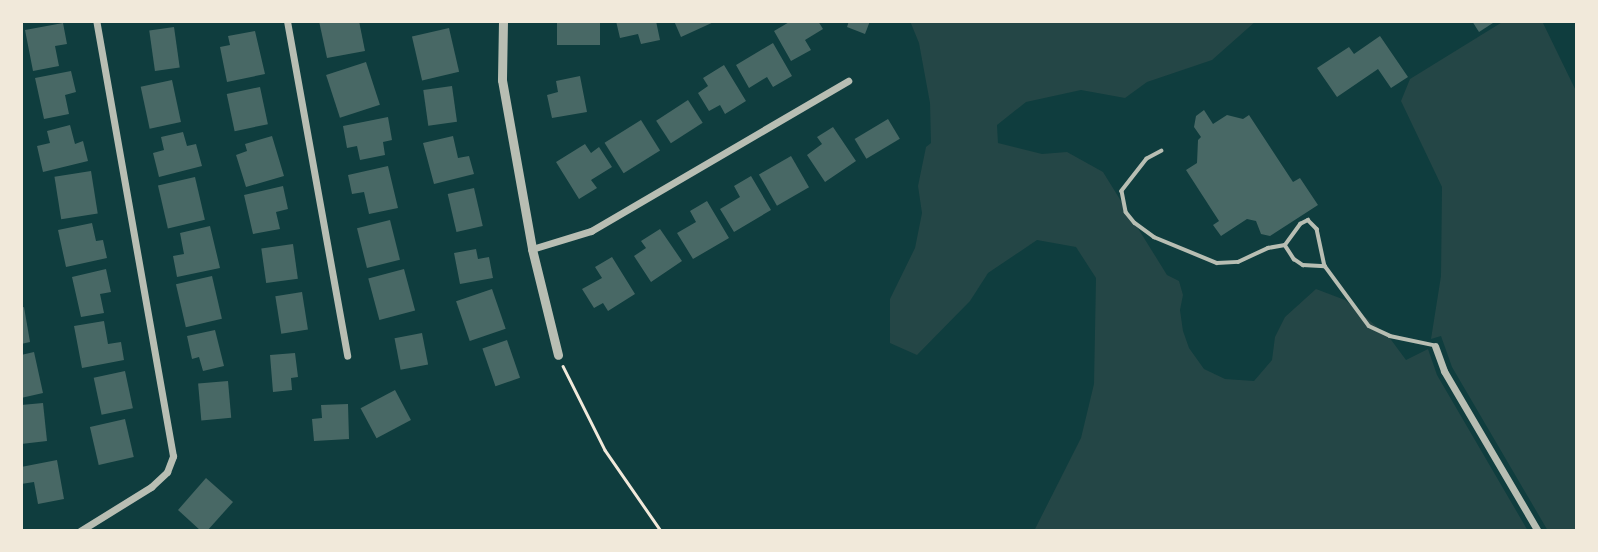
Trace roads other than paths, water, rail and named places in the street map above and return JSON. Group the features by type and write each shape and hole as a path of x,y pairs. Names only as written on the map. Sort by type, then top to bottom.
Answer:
{"street":[{"path":"80,531 151,487 167,472 173,456 96,21"},
{"path":"287,21 347,356"},
{"path":"503,21 502,80 532,250 558,355"},
{"path":"532,250 591,231 848,81"},
{"path":"1435,346 1444,371 1538,531"}],"lane":[{"path":"1162,151 1147,159 1122,191 1122,205 1135,223 1154,237 1217,263 1238,262 1268,248 1285,245 1300,224 1308,220 1317,229 1325,266 1369,326 1390,336 1435,346"},
{"path":"1285,245 1303,265 1325,266"}]}
